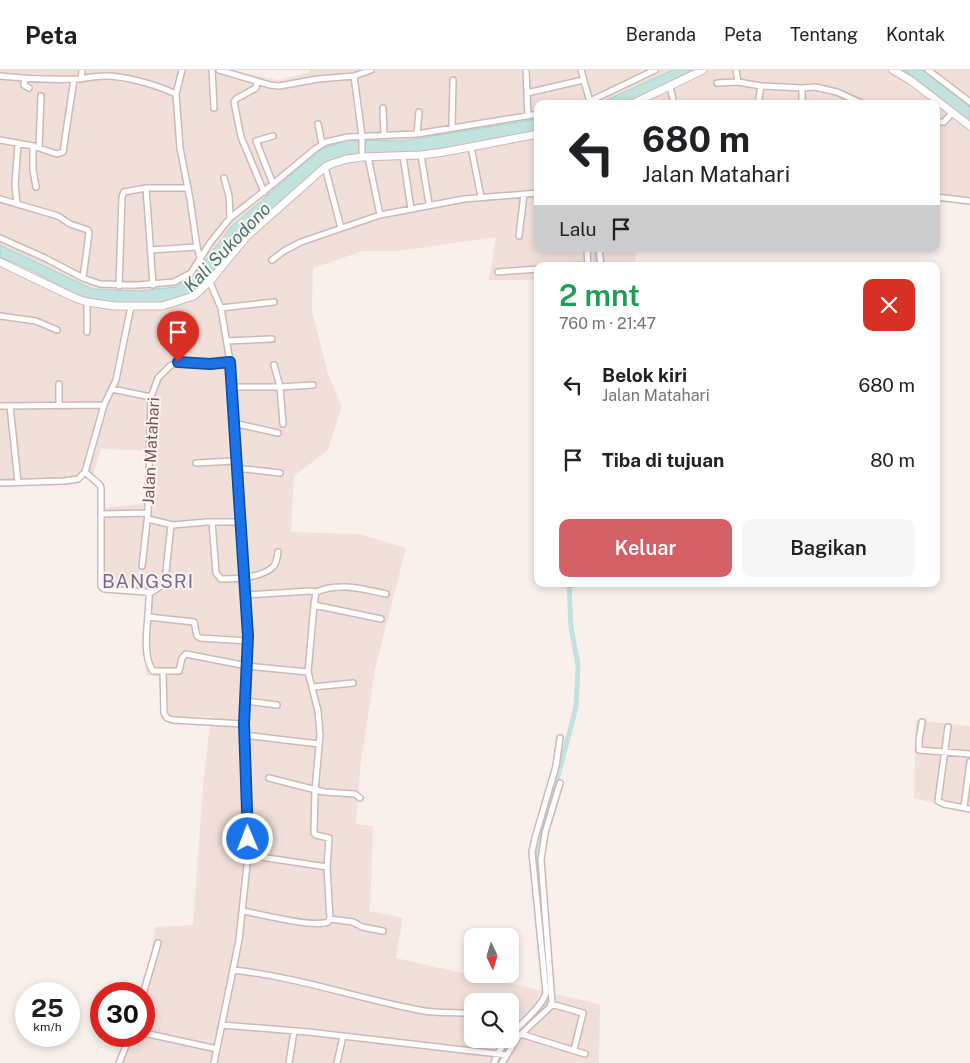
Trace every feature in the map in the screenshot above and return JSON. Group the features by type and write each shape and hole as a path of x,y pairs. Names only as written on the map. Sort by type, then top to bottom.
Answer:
{"main road":[{"path":"640,100 703,70"},
{"path":"893,70 910,80 935,100"},
{"path":"940,104 970,126"},
{"path":"1,264 75,298 88,302 115,306 162,306 183,301 194,296 210,280 246,236 325,167 347,159 421,155 534,135"}],"street":[{"path":"81,79 82,70"},
{"path":"182,70 176,94 180,148 197,246 221,308 230,362 248,641 244,724 246,735 248,855 243,911 214,1063"},
{"path":"212,70 214,108"},
{"path":"219,70 279,86 318,79 354,76 371,70"},
{"path":"526,70 528,116"},
{"path":"581,70 589,100"},
{"path":"594,100 641,73 655,70"},
{"path":"736,70 738,82"},
{"path":"928,70 970,102"},
{"path":"0,76 24,79 120,77 156,86 176,94"},
{"path":"354,76 364,157 380,215"},
{"path":"24,79 24,85 29,88"},
{"path":"0,140 33,146 57,154 63,152 74,79"},
{"path":"452,128 453,80"},
{"path":"527,93 583,80"},
{"path":"257,81 256,88 234,102 241,137 264,192"},
{"path":"717,82 738,82 761,86 828,88 854,100"},
{"path":"670,86 673,100"},
{"path":"759,100 761,86"},
{"path":"802,88 802,100"},
{"path":"39,148 42,96"},
{"path":"383,108 384,135"},
{"path":"417,134 419,112"},
{"path":"940,122 944,122 952,113"},
{"path":"0,238 45,258 83,278 100,284 119,286 174,282 191,273 202,261 218,232 230,218 322,144 336,139 417,134 534,115"},
{"path":"318,124 322,144"},
{"path":"273,136 257,140 256,142 273,184"},
{"path":"17,204 18,143"},
{"path":"33,146 33,170 36,187"},
{"path":"471,147 481,197"},
{"path":"421,155 430,204"},
{"path":"403,156 410,209"},
{"path":"325,167 341,228"},
{"path":"224,178 229,196 230,218"},
{"path":"119,286 123,194 126,191 146,188 188,188"},
{"path":"146,188 153,285"},
{"path":"272,260 301,242 380,215 430,204 481,197 534,193"},
{"path":"519,236 524,194"},
{"path":"940,197 970,201"},
{"path":"0,199 58,216 70,224 88,230 83,278"},
{"path":"150,250 197,246"},
{"path":"498,272 534,269"},
{"path":"87,332 88,302"},
{"path":"221,308 274,302"},
{"path":"0,483 78,479 85,472 104,405 116,380 131,306"},
{"path":"0,316 36,320 57,330"},
{"path":"227,341 272,340"},
{"name":"Jalan Matahari","path":"142,566 148,516 151,398 158,378 170,366 178,362 210,364 230,362"},
{"path":"274,365 280,387 283,424"},
{"path":"59,384 59,405"},
{"path":"232,387 313,385"},
{"path":"112,389 151,398"},
{"path":"0,406 104,405"},
{"path":"10,406 18,482"},
{"path":"233,423 278,433"},
{"path":"196,463 235,461"},
{"path":"236,468 280,473"},
{"path":"85,472 100,485 101,586 104,589 147,592 149,594"},
{"path":"101,514 148,516 171,525 240,522"},
{"path":"212,522 218,577 220,579 244,579 273,567 278,552"},
{"path":"149,594 164,584 165,581 171,525"},
{"path":"245,595 316,592 333,586 386,594"},
{"path":"243,911 324,924 330,919 327,866 329,838 314,833 315,789 320,735 318,711 308,672 316,592"},
{"path":"149,594 146,642 150,667 153,671 179,671 182,658 186,654 247,666 308,672"},
{"path":"314,605 381,619"},
{"path":"148,617 194,622 197,636 200,638 248,641"},
{"path":"163,672 164,713 167,718 173,720 244,724"},
{"path":"312,687 353,684"},
{"path":"246,701 277,705"},
{"path":"922,722 919,750 970,754"},
{"path":"948,727 938,801 967,808 970,762"},
{"path":"246,735 319,744"},
{"path":"519,1026 541,1005 546,994 532,852 556,766 560,738"},
{"path":"269,778 315,789 355,794 360,798"},
{"path":"494,1063 551,1004 541,860 545,833 560,782"},
{"path":"248,855 327,866"},
{"path":"330,919 353,922 362,927 383,931"},
{"path":"147,982 158,943"},
{"path":"233,970 305,982 420,1011 464,1014"},
{"path":"551,1004 583,1013 574,1050"},
{"path":"222,1025 503,1054"},
{"path":"289,1063 294,1031"},
{"path":"521,1034 585,1054"},
{"path":"155,1035 217,1049"},
{"path":"337,1063 343,1036"},
{"path":"119,1063 126,1047"},
{"path":"502,1063 505,1048"}],"shaded area":[{"path":"0,70 228,70 278,80 309,73 310,70 673,70 607,100 534,100 534,119 403,141 348,140 321,149 231,227 196,273 176,287 140,291 92,289 0,245"},
{"path":"700,70 903,70 916,78 970,122 970,203 940,199 940,100 638,100"},
{"path":"923,70 970,70 970,107 925,71"},
{"path":"534,132 534,252 636,252 635,262 534,262 534,280 489,280 496,237 398,251 363,251 313,268 312,312 328,374 342,406 328,450 294,476 291,532 359,534 406,548 375,669 360,769 356,824 373,826 370,911 403,918 396,958 464,973 464,983 507,983 600,1004 599,1063 117,1063 123,1047 155,1047 155,982 147,982 155,927 193,925 204,774 211,716 161,719 161,677 146,675 145,592 106,589 102,508 153,503 154,451 101,449 93,475 70,483 0,487 0,257 29,269 75,294 165,303 323,165"},
{"path":"916,720 970,726 970,812 914,798"}],"water":[{"path":"673,70 700,70 638,100 607,100"},
{"path":"903,70 923,70 970,107 970,122 916,78"},
{"path":"534,119 534,133 428,153 323,165 240,239 214,275 195,292 165,303 115,304 75,294 29,269 0,257 0,245 92,289 140,291 176,287 196,273 231,227 321,149 348,140 403,141"}],"waterway":[{"path":"596,252 596,262"},
{"name":"Kali Sukodono","path":"67,288 78,296 101,299"},
{"path":"538,1017 548,1000 549,990 536,867 541,832 550,807 576,707 578,665 571,627 569,587"},
{"path":"507,1051 513,1039 520,1032"}],"district":[{"name":"BANGSRI","path":"148,581"}],"route":[{"path":"178,362 210,364 230,362 248,636 244,724 248,839"}]}
